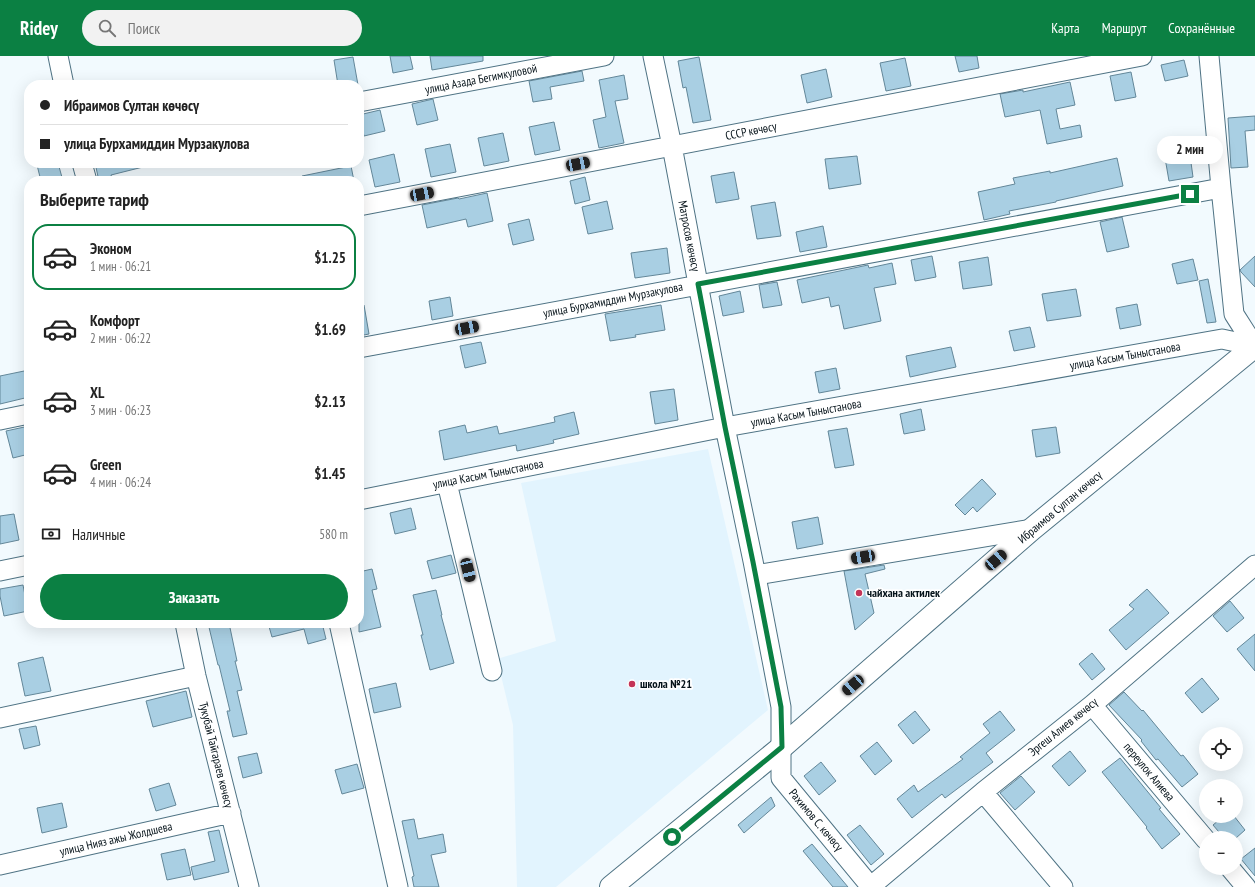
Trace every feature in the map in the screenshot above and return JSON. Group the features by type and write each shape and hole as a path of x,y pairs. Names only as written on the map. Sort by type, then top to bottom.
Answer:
{"main road":[{"name":"Ибраимов Султан көчөсү","path":"611,887 782,747 1032,529 1255,346"}],"street":[{"path":"58,56 63,80"},
{"name":"улица Азада Бегимкуловой","path":"364,101 604,56"},
{"name":"Матросов көчөсү","path":"653,56 672,146 725,427 756,575 781,707 782,747"},
{"name":"СССР көчөсү","path":"364,205 1142,56"},
{"path":"1209,56 1234,314 1255,346"},
{"name":"улица Бурхамиддин Мурзакулова","path":"364,347 1221,188"},
{"name":"улица Касым Тыныстанова","path":"364,499 725,427 1222,339 1255,346"},
{"path":"0,420 24,415"},
{"path":"447,483 492,671"},
{"path":"756,575 1032,529"},
{"name":"Эргеш Алиев көчөсү","path":"870,887 983,792 1092,705 1255,565"},
{"path":"0,571 24,566"},
{"name":"Тукубай Тайгараев көчөсү","path":"185,628 249,887"},
{"path":"340,628 398,887"},
{"path":"0,718 196,676"},
{"name":"переулок Алиева","path":"1092,705 1199,832"},
{"name":"Рахимов С. көчөсү","path":"782,747 781,778 870,887"},
{"path":"983,792 1063,887"},
{"name":"улица Нияз ажы Жолдшева","path":"0,865 231,813"},
{"path":"1236,875 1246,887"}],"shaded area":[{"name":"школа №21","path":"708,449 768,710 556,887 517,887 513,725 497,659 556,641 521,483"}],"building":[{"path":"390,56 410,56 413,69 393,73"},
{"path":"430,56 483,56 483,61 432,70"},
{"path":"955,56 977,56 979,68 959,72"},
{"path":"353,57 357,80 337,80 334,60"},
{"path":"699,57 711,120 693,123 686,87 683,88 678,61"},
{"path":"905,58 911,86 886,91 880,63"},
{"path":"1184,60 1188,76 1165,81 1161,65"},
{"path":"826,69 832,97 807,103 801,75"},
{"path":"582,71 584,81 550,87 552,99 533,102 529,81"},
{"path":"1131,72 1136,97 1115,101 1110,76"},
{"path":"624,75 628,99 615,101 624,143 599,148 593,120 606,117 599,80"},
{"path":"1070,82 1075,105 1056,109 1060,129 1080,125 1082,137 1047,144 1040,110 1005,117 1000,94 1023,90 1023,92"},
{"path":"433,99 438,120 417,125 412,104"},
{"path":"380,110 385,131 364,136 364,114"},
{"path":"1255,116 1255,130 1245,131 1248,167 1231,168 1228,118"},
{"path":"554,122 560,150 535,155 529,127"},
{"path":"503,133 509,161 484,166 478,138"},
{"path":"450,144 456,172 431,177 425,149"},
{"path":"1189,148 1193,177 1169,181 1164,152"},
{"path":"394,154 400,182 375,187 369,160"},
{"path":"857,156 861,184 829,189 825,159"},
{"path":"1117,158 1123,186 1056,202 1009,211 1010,214 984,220 978,192 1015,184 1013,178 1050,171 1050,173"},
{"path":"38,168 59,168 62,176 40,176"},
{"path":"96,168 139,168 111,176 98,176"},
{"path":"341,168 351,168 353,176 302,176"},
{"path":"734,172 739,199 716,203 711,176"},
{"path":"585,177 590,200 575,204 570,181"},
{"path":"487,193 493,221 468,227 466,219 427,228 422,205"},
{"path":"607,201 613,229 588,234 582,207"},
{"path":"775,202 781,236 757,239 751,206"},
{"path":"1122,217 1129,247 1107,252 1100,222"},
{"path":"529,219 534,240 513,245 508,224"},
{"path":"823,226 827,247 800,252 796,232"},
{"path":"667,248 670,273 635,278 631,253"},
{"path":"932,256 936,277 915,281 911,260"},
{"path":"1255,256 1255,287 1240,270"},
{"path":"988,257 992,285 963,289 959,262"},
{"path":"1193,259 1198,280 1177,284 1172,264"},
{"path":"892,263 896,284 874,288 881,321 844,329 839,305 831,307 829,297 802,303 797,280 868,265 869,268"},
{"path":"1208,279 1216,322 1207,323 1199,281"},
{"path":"777,282 782,305 763,308 759,285"},
{"path":"1076,289 1081,316 1047,321 1042,294"},
{"path":"740,291 744,312 723,316 719,296"},
{"path":"450,297 453,316 432,320 429,301"},
{"path":"1137,304 1141,325 1120,329 1116,308"},
{"path":"364,305 369,334 364,335"},
{"path":"661,305 665,330 610,341 605,314"},
{"path":"1030,327 1035,347 1014,351 1009,331"},
{"path":"481,342 486,363 465,368 460,346"},
{"path":"951,347 956,367 910,377 906,356"},
{"path":"836,368 840,389 819,393 815,372"},
{"path":"24,371 24,398 0,404 0,376"},
{"path":"674,389 678,420 655,424 650,392"},
{"path":"921,409 925,430 904,434 900,414"},
{"path":"574,412 579,434 553,440 554,443 517,451 516,445 444,460 439,431 465,425 467,433 497,426 499,434 555,422 554,417"},
{"path":"24,427 24,455 13,458 6,431"},
{"path":"1056,427 1060,453 1036,457 1032,430"},
{"path":"847,428 854,465 835,468 828,431"},
{"path":"982,479 996,494 977,512 973,507 965,515 955,505"},
{"path":"411,508 416,529 395,534 390,513"},
{"path":"14,514 19,540 0,544 0,516"},
{"path":"818,517 823,544 797,549 792,522"},
{"path":"451,555 456,573 432,579 427,561"},
{"name":"чайхана актилек","path":"884,565 885,569 865,574 874,613 855,630 844,571"},
{"path":"372,569 377,589 372,590 381,627 359,632 359,628 364,628 364,571"},
{"path":"23,585 24,612 4,616 0,589"},
{"path":"1147,589 1169,613 1126,650 1109,630 1134,609 1129,605"},
{"path":"436,590 454,663 430,670 413,595"},
{"path":"1230,601 1244,618 1227,632 1213,616"},
{"path":"209,628 230,628 237,661 235,661 242,690 237,691 247,734 233,737 227,711 230,711"},
{"path":"269,628 323,628 326,639 308,644 304,629 272,637"},
{"path":"1255,634 1255,671 1237,649"},
{"path":"1092,653 1105,669 1092,680 1079,664"},
{"path":"43,657 51,691 25,696 18,663"},
{"path":"1202,678 1219,699 1202,713 1185,693"},
{"path":"396,683 401,707 374,713 369,689"},
{"path":"186,691 192,717 153,727 146,701"},
{"path":"1124,692 1142,711 1143,710 1198,774 1182,787 1158,759 1156,760 1141,741 1142,740 1109,705"},
{"path":"915,711 930,730 913,744 898,725"},
{"path":"1000,711 1015,730 986,753 993,762 945,798 942,794 912,818 897,799 914,785 918,792 963,759 960,757 990,733 983,724"},
{"path":"36,726 40,745 24,749 19,729"},
{"path":"877,742 892,761 875,775 860,756"},
{"path":"1070,751 1086,771 1069,786 1052,766"},
{"path":"257,753 262,773 243,778 238,757"},
{"path":"1120,758 1180,834 1162,849 1146,828 1147,827 1102,772"},
{"path":"821,762 836,781 819,795 804,776"},
{"path":"357,764 364,788 342,794 335,770"},
{"path":"1021,776 1035,792 1015,810 1000,793"},
{"path":"169,783 176,805 156,811 149,789"},
{"path":"771,797 775,806 744,833 738,825"},
{"path":"62,803 67,827 42,833 37,808"},
{"path":"414,819 418,839 443,834 446,852 431,855 439,887 414,887 412,877 414,876 402,821"},
{"path":"1215,823 1240,823 1245,830 1243,832 1218,831 1213,825"},
{"path":"860,825 884,854 871,865 847,835"},
{"path":"219,830 229,872 194,880 191,867 215,861 208,832"},
{"path":"812,844 848,887 833,887 803,851"},
{"path":"1255,848 1255,876 1243,861 1243,857"},
{"path":"185,849 191,875 167,880 161,854"}],"place":[{"name":"чайхана актилек","path":"859,593"},
{"name":"школа №21","path":"632,684"}],"route":[{"path":"672,837 782,747 781,707 698,284 1190,194"}]}
